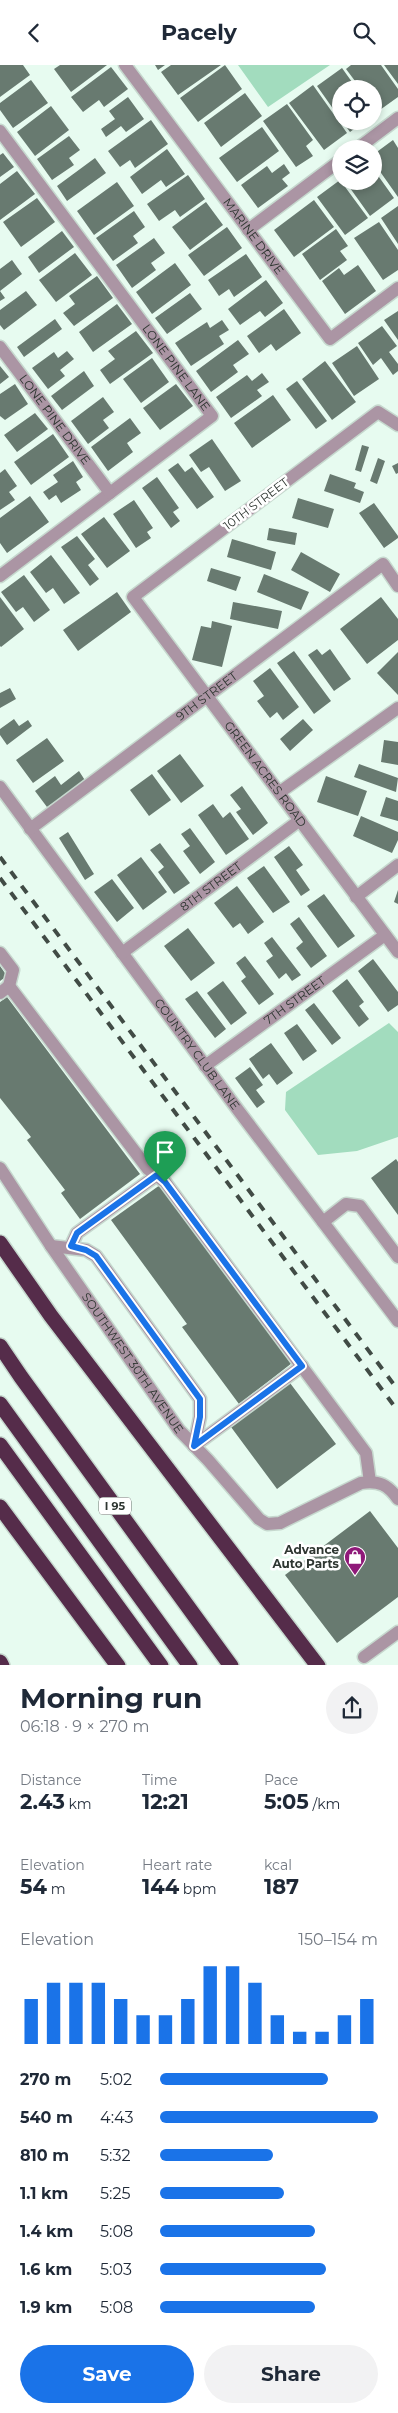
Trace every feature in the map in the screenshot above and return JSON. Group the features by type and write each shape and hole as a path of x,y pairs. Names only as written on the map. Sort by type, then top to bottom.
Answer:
{"highway":[{"path":"0,1243 51,1316 318,1665"},
{"name":"I 95","path":"0,1346 26,1385 231,1665"},
{"path":"0,1404 190,1665"},
{"path":"0,1445 161,1665"},
{"path":"0,1507 118,1665"}],"street":[{"name":"MARINE DRIVE","path":"126,65 330,339 398,288"},
{"path":"368,140 398,118"},
{"name":"LONE PINE LANE","path":"0,131 212,415 110,493 2,569"},
{"path":"248,230 332,167"},
{"name":"LONE PINE DRIVE","path":"0,347 110,493"},
{"name":"10TH STREET","path":"133,597 378,412 398,425"},
{"name":"9TH STREET","path":"30,829 383,564 398,586"},
{"name":"GREEN ACRES ROAD","path":"133,597 398,952"},
{"path":"280,792 398,708"},
{"name":"COUNTRY CLUB LANE","path":"0,787 205,1066 398,1321"},
{"name":"8TH STREET","path":"122,953 300,820"},
{"path":"356,897 398,865"},
{"name":"7TH STREET","path":"205,1066 385,935"},
{"path":"0,953 13,970 5,990 148,1169 165,1182 302,1366 366,1453 370,1482 388,1486 398,1499"},
{"name":"SOUTHWEST 30TH AVENUE","path":"0,1167 51,1246 179,1430 254,1514 266,1524 280,1523 361,1483 370,1482"},
{"path":"71,1246 77,1233 157,1175"},
{"path":"323,1221 346,1204 360,1207 398,1257"},
{"path":"51,1246 71,1246 86,1250 96,1256 200,1399 200,1417 194,1446"},
{"path":"194,1446 302,1366"},
{"path":"364,1657 398,1632"}],"shaded area":[{"path":"238,65 330,65 268,107"},
{"path":"389,1023 398,1032 398,1137 357,1151 318,1155 285,1110 286,1092"}],"building":[{"path":"0,65 23,65 30,75 0,97"},
{"path":"60,65 107,65 71,92 54,69"},
{"path":"155,65 165,65 158,70"},
{"path":"171,65 221,65 178,95 161,72"},
{"path":"225,65 242,89 198,122 180,98"},
{"path":"351,65 381,65 398,89 398,97 382,108 382,80 354,80 346,69"},
{"path":"384,65 398,65 398,84"},
{"path":"111,67 128,89 104,107 99,100 83,112 71,97"},
{"path":"342,68 351,80 332,80 332,107 317,86"},
{"path":"31,80 48,103 13,128 0,110 0,103"},
{"path":"313,85 332,112 332,130 345,130 347,133 338,140 332,140 332,144 324,150 289,103"},
{"path":"245,93 262,116 221,147 204,123"},
{"path":"128,97 144,119 126,132 121,126 106,137 101,129 115,119 109,111"},
{"path":"287,104 313,140 306,146 313,156 296,167 263,121"},
{"path":"51,106 69,130 35,156 17,132"},
{"path":"151,120 168,144 135,168 130,160 120,167 108,151"},
{"path":"262,127 279,151 237,182 219,158"},
{"path":"69,136 80,150 69,158 74,165 52,180 37,159"},
{"path":"393,140 398,148 398,197 382,174 382,148"},
{"path":"167,149 185,174 166,187 161,180 142,194 130,177"},
{"path":"3,153 14,167 0,177 0,155"},
{"path":"95,158 106,173 67,201 57,186"},
{"path":"284,164 290,173 282,179 288,186 258,208 241,185 267,166 272,173"},
{"path":"17,171 35,194 0,220 0,184"},
{"path":"188,175 205,199 180,217 175,210 159,221 147,204"},
{"path":"382,181 394,198 370,216 351,190 382,190"},
{"path":"117,182 134,206 94,235 77,211"},
{"path":"332,186 332,190 347,190 368,218 345,235 317,197"},
{"path":"37,198 55,222 21,247 3,222"},
{"path":"314,200 334,227 294,257 274,230"},
{"path":"206,202 223,225 190,250 172,227"},
{"path":"398,206 398,244 381,218"},
{"path":"134,211 145,227 133,236 138,243 113,261 96,238"},
{"path":"379,222 398,250 398,270 383,280 354,238"},
{"path":"227,227 242,248 204,276 188,255"},
{"path":"336,229 348,246 340,251 347,260 320,280 302,254"},
{"path":"62,231 74,247 39,273 28,257"},
{"path":"154,238 165,253 151,263 156,270 132,288 116,265"},
{"path":"75,253 92,275 56,302 39,280"},
{"path":"246,254 262,277 234,297 229,289 219,296 208,280"},
{"path":"12,260 22,274 0,291 0,269"},
{"path":"175,263 191,285 152,314 136,292"},
{"path":"358,265 376,291 345,314 322,281 339,268 344,275"},
{"path":"97,276 113,298 74,326 63,313 75,304 69,296"},
{"path":"266,280 283,303 265,317 260,311 240,325 228,309"},
{"path":"0,291 5,298 0,301"},
{"path":"26,291 37,305 4,330 0,325 0,310"},
{"path":"190,293 202,309 167,334 155,318"},
{"path":"117,304 132,324 93,352 79,332"},
{"path":"284,309 301,333 276,351 271,344 259,353 247,336"},
{"path":"398,311 398,340 384,320"},
{"path":"55,319 62,329 24,357 17,347"},
{"path":"222,320 229,330 219,336 224,344 191,366 175,343 207,322 210,328"},
{"path":"382,326 397,346 389,352 398,364 398,371 393,375 381,358 373,365 358,343"},
{"path":"136,331 153,353 110,384 100,370 115,359 108,351"},
{"path":"238,340 249,354 233,365 238,372 211,392 196,371"},
{"path":"357,346 379,379 354,396 332,363"},
{"path":"67,351 74,359 60,370 65,376 48,389 32,368 54,352 58,358"},
{"path":"152,358 169,382 141,403 123,379"},
{"path":"325,361 356,402 332,420 302,379"},
{"path":"0,366 9,377 0,384"},
{"path":"84,371 94,386 62,410 51,396"},
{"path":"262,373 269,382 257,390 262,396 231,418 216,397 247,375 252,381"},
{"path":"297,381 327,421 316,429 286,389"},
{"path":"15,384 28,404 5,420 0,416 0,394"},
{"path":"176,384 193,406 160,430 143,408"},
{"path":"273,395 291,420 252,448 234,423"},
{"path":"103,397 114,412 103,420 109,428 88,444 71,421"},
{"path":"35,413 48,429 17,452 4,435"},
{"path":"130,418 141,433 127,443 133,452 108,471 91,447"},
{"path":"53,434 69,457 31,485 14,462"},
{"path":"212,439 241,481 225,491 209,467 201,472 189,455"},
{"path":"362,445 369,447 361,472 355,470"},
{"path":"378,458 385,461 377,484 370,481"},
{"path":"73,461 83,477 76,482 81,490 61,503 56,495 49,500 43,492 58,482 53,475"},
{"path":"178,463 185,472 192,467 214,497 197,509 168,470"},
{"path":"398,463 398,473 396,474 392,466"},
{"path":"5,469 17,486 9,492 15,500 0,510 0,473"},
{"path":"330,474 356,483 354,488 364,492 360,503 324,491"},
{"path":"157,477 179,508 173,512 180,521 171,528 142,488"},
{"path":"30,496 49,522 7,553 0,543 0,518"},
{"path":"298,498 334,509 328,528 292,518"},
{"path":"134,500 153,528 147,532 151,538 136,548 113,514"},
{"path":"374,503 398,536 398,538 384,548 359,513"},
{"path":"104,517 130,551 107,568 81,534"},
{"path":"269,528 297,533 295,545 267,540"},
{"path":"77,536 95,559 88,565 99,579 90,586 61,547"},
{"path":"232,539 276,552 271,570 227,557"},
{"path":"301,552 340,574 330,592 291,570"},
{"path":"51,555 80,593 64,604 53,588 46,593 30,572"},
{"path":"211,568 241,577 236,591 207,581"},
{"path":"264,574 309,592 301,610 257,592"},
{"path":"24,575 50,610 34,622 23,607 16,612 1,592"},
{"path":"117,592 131,612 78,651 63,630"},
{"path":"0,597 24,629 1,647 0,646"},
{"path":"381,597 398,619 398,640 367,664 340,629"},
{"path":"233,602 282,611 278,629 230,619"},
{"path":"212,621 232,626 222,667 192,660 201,626 211,628"},
{"path":"317,649 322,655 330,649 351,679 334,691 308,655"},
{"path":"294,651 331,701 314,714 277,663"},
{"path":"398,652 398,695 377,673"},
{"path":"270,668 299,707 283,720 277,712 270,718 257,701 264,696 253,681"},
{"path":"10,688 16,699 0,708 0,693"},
{"path":"14,719 19,726 28,720 32,726 7,745 0,735 0,729"},
{"path":"303,719 313,730 290,751 280,739"},
{"path":"47,738 64,761 33,783 16,760"},
{"path":"384,740 398,742 398,765 381,762"},
{"path":"180,754 204,786 181,803 157,771"},
{"path":"359,764 398,778 396,792 354,777"},
{"path":"79,771 88,785 59,807 56,801 47,807 35,791 55,776 61,785"},
{"path":"152,774 171,800 149,816 130,790"},
{"path":"326,776 367,791 358,816 317,802"},
{"path":"242,786 268,823 253,835 236,812 241,809 230,795"},
{"path":"386,797 398,801 398,821 380,816"},
{"path":"213,804 223,818 230,812 249,839 226,855 198,815"},
{"path":"361,816 398,832 398,840 392,853 353,836"},
{"path":"190,828 215,862 200,874 183,851 190,846 181,834"},
{"path":"68,832 94,874 85,880 59,838"},
{"path":"160,843 190,883 174,894 158,872 164,867 150,850"},
{"path":"289,846 303,865 296,870 310,890 301,896 274,857"},
{"path":"141,857 167,892 143,910 117,875"},
{"path":"264,866 290,902 273,913 247,878"},
{"path":"112,879 134,908 117,922 94,892"},
{"path":"237,886 264,922 248,934 240,923 233,928 214,903"},
{"path":"398,890 398,904 394,902"},
{"path":"324,894 355,936 338,948 307,906"},
{"path":"299,917 327,956 311,968 296,948 303,942 290,924"},
{"path":"188,928 215,963 191,981 164,946"},
{"path":"272,937 301,975 292,981 286,973 279,979 266,961 273,956 264,943"},
{"path":"245,956 274,994 259,1005 241,981 246,977 236,963"},
{"path":"373,959 398,992 398,1005 388,1012 358,971"},
{"path":"0,966 7,976 0,981"},
{"path":"347,979 364,1002 359,1006 369,1019 359,1027 332,991"},
{"path":"223,981 247,1013 231,1025 207,993"},
{"path":"197,991 226,1029 215,1038 185,999"},
{"path":"7,997 140,1174 80,1219 61,1193 65,1190 27,1140 31,1137 0,1098 0,1002"},
{"path":"314,1003 341,1038 332,1045 305,1010"},
{"path":"297,1024 317,1051 303,1061 284,1033"},
{"path":"271,1043 293,1073 277,1085 269,1074 263,1079 249,1059"},
{"path":"250,1067 263,1085 256,1090 265,1102 257,1108 235,1078"},
{"path":"396,1159 398,1162 398,1215 371,1178"},
{"path":"160,1185 292,1363 239,1404 182,1327 187,1324 111,1220"},
{"path":"290,1383 336,1444 277,1489 231,1427"},
{"path":"370,1511 398,1548 398,1597 337,1643 285,1575"}],"railway":[{"path":"0,857 398,1390"},
{"path":"0,878 398,1411"}],"place":[{"name":"Advance Auto Parts","path":"355,1576"}],"route":[{"path":"157,1175 165,1182 302,1366 194,1446 200,1417 200,1399 96,1256 86,1250 71,1246 77,1233 157,1175"}]}
